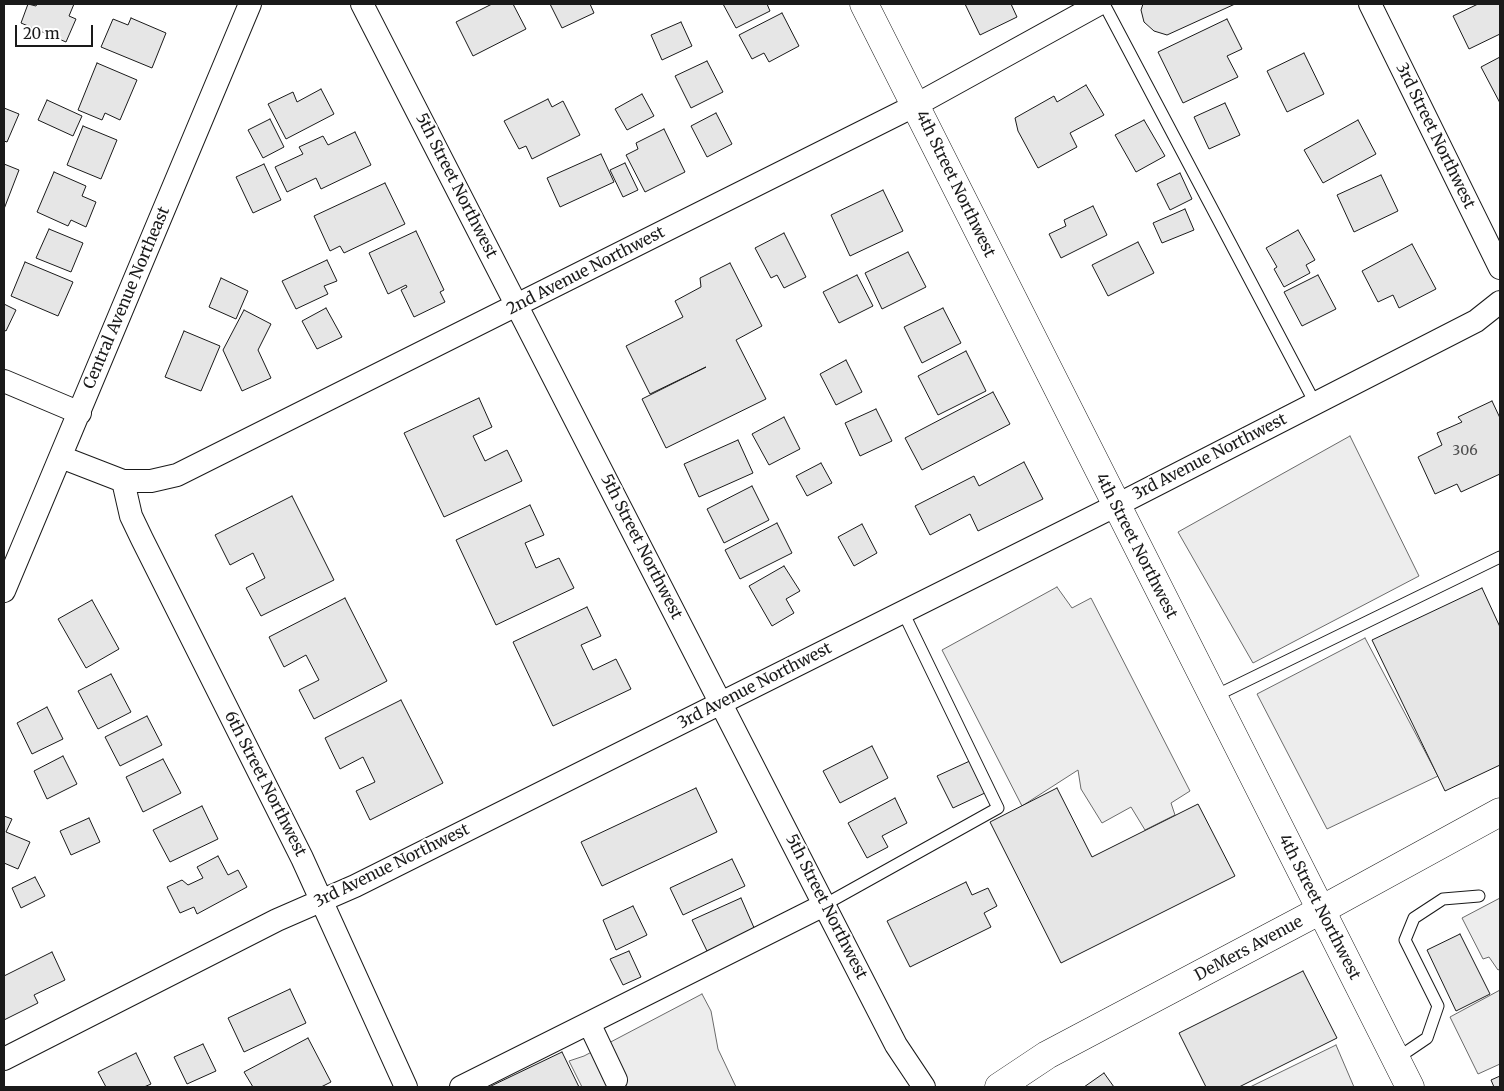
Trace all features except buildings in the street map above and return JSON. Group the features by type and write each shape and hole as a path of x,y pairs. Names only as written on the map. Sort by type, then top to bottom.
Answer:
{"main road":[{"name":"4th Street Northwest","path":"864,4 1115,506 1410,1087"},
{"name":"DeMers Avenue","path":"999,1087 1047,1055 1321,910 1500,812"}],"street":[{"name":"Central Avenue Northeast","path":"4,591 250,4"},
{"name":"5th Street Northwest","path":"362,4 896,1045 924,1087"},
{"name":"2nd Avenue Northwest","path":"61,456 123,481 151,481 177,475 916,105 1098,4"},
{"name":"3rd Street Northwest","path":"1370,4 1500,268"},
{"name":"3rd Avenue Northwest","path":"4,1059 277,920 322,901 1115,506 1476,321 1500,302"},
{"path":"4,381 80,413"},
{"name":"6th Street Northwest","path":"123,481 131,516 142,540 322,901 406,1087"},
{"path":"461,1087 824,905"},
{"path":"589,1023 616,1080"}],"lane":[{"path":"1104,4 1315,403"},
{"path":"1213,697 1500,557"},
{"path":"824,905 998,808 903,612"},
{"path":"1396,1059 1427,1038 1438,1006 1405,940 1414,918 1443,899 1479,896"}],"shaded area":[{"path":"1350,436 1419,576 1253,663 1178,532"},
{"path":"1057,587 1072,608 1091,598 1190,791 1171,803 1175,815 1145,830 1131,807 1102,823 1081,789 1078,770 1022,806 942,650"},
{"path":"1365,638 1438,776 1327,829 1257,694"},
{"path":"1500,898 1500,969 1498,970 1489,957 1483,959 1462,918"},
{"path":"1500,990 1500,1064 1478,1074 1450,1017"},
{"path":"702,994 711,1011 718,1049 736,1087 582,1087 569,1061 584,1056"},
{"path":"1336,1045 1354,1087 1250,1087"}]}
